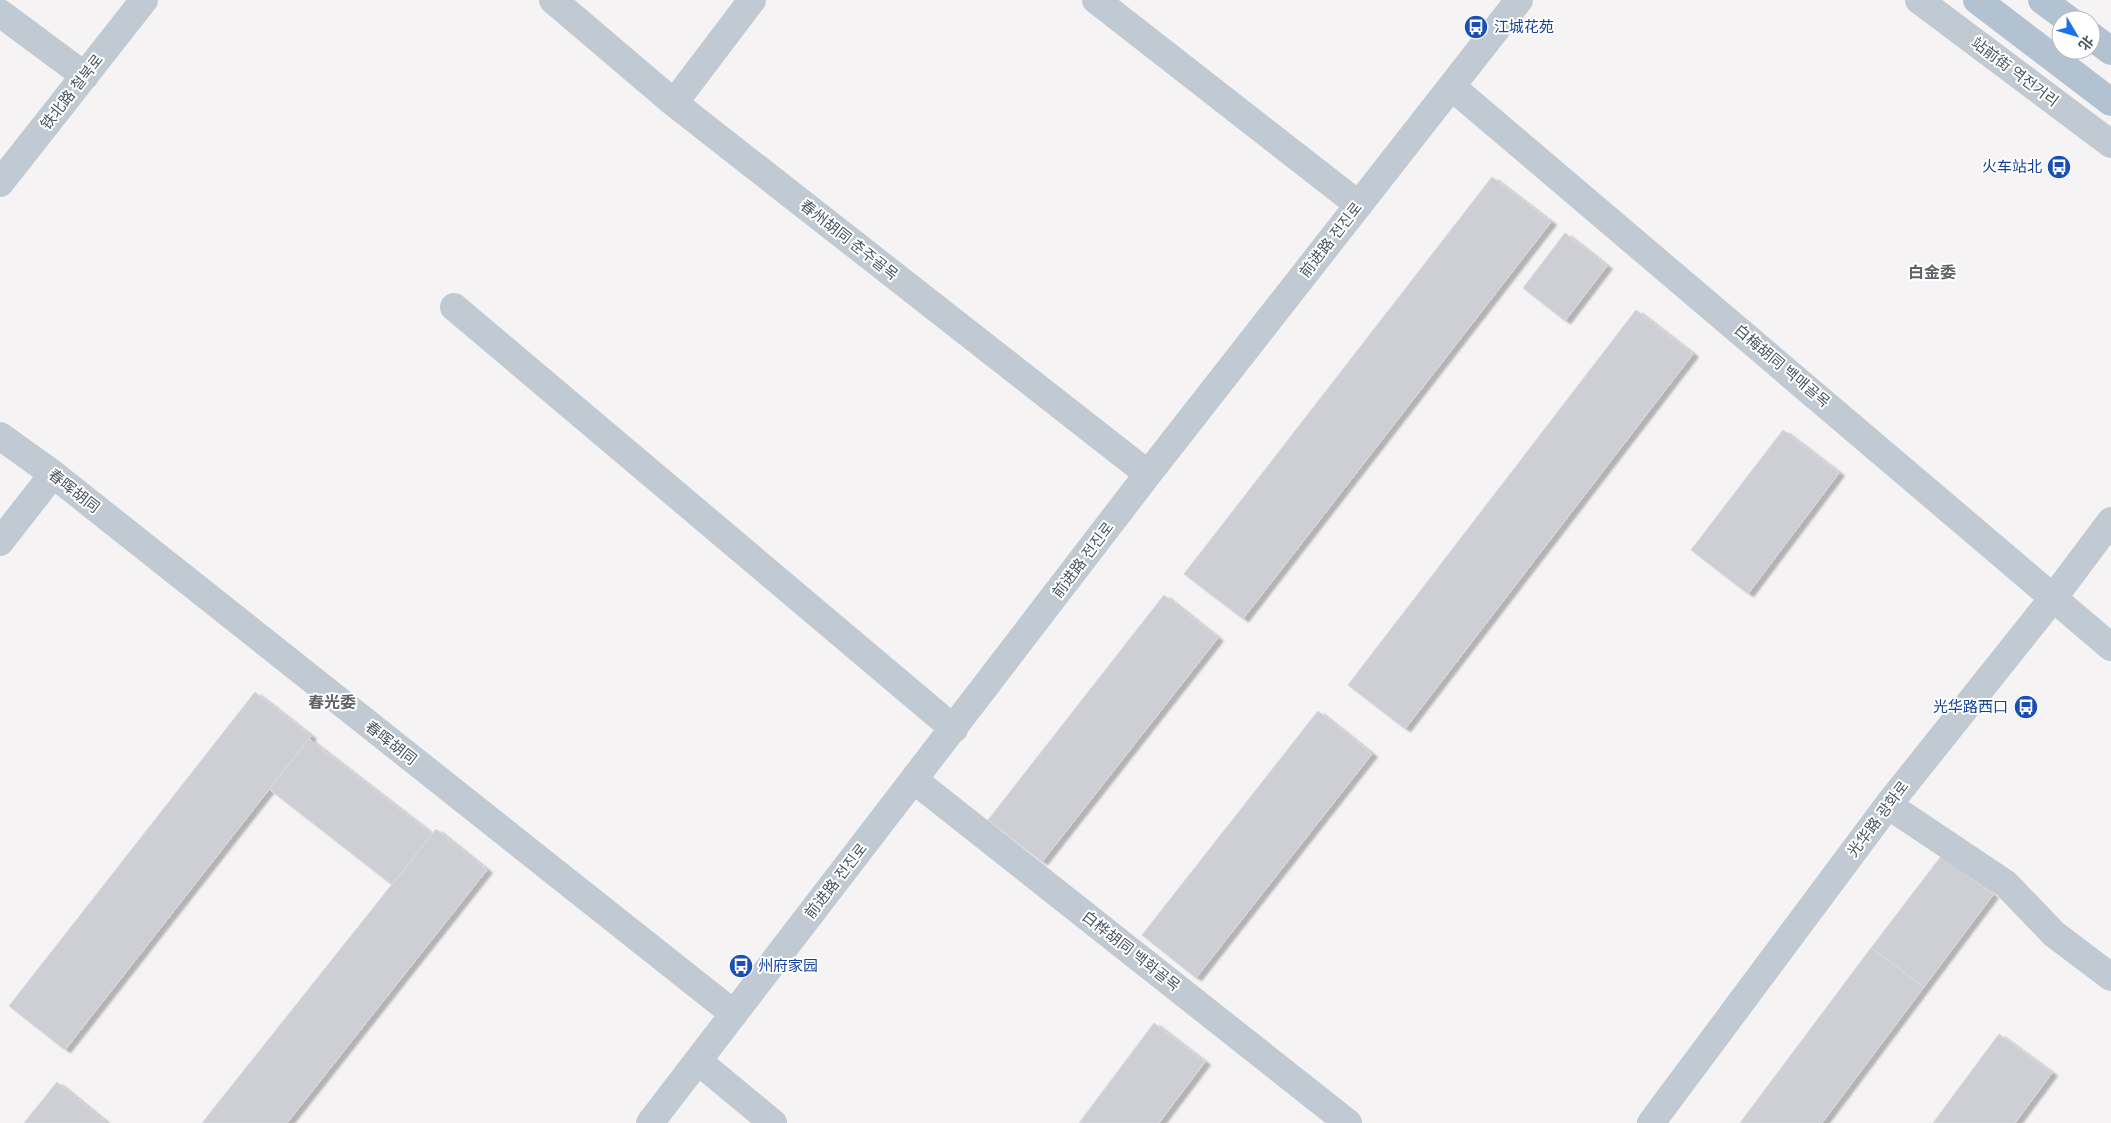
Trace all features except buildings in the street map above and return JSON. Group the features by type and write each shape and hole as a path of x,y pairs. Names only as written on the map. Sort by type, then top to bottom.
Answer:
{"main road":[{"path":"1977,0 2111,102"},
{"path":"2042,0 2056,10"}],"street":[{"name":"铁北路 철북로","path":"0,183 144,0"},
{"name":"春州胡同 춘주골목","path":"553,0 674,103 1148,474"},
{"path":"674,103 752,0"},
{"path":"1096,0 1359,205"},
{"name":"前进路 전진로","path":"650,1123 1148,474 1519,0"},
{"name":"站前街 역전거리","path":"1919,0 2111,144"},
{"path":"0,13 85,76"},
{"name":"白梅胡同 백매골목","path":"1452,87 2111,647"},
{"path":"454,307 954,729"},
{"name":"春晖胡同","path":"0,436 53,474 734,1014"},
{"path":"0,542 53,474"},
{"name":"光华路 광화로","path":"1656,1121 1888,805 2054,597 2111,521"},
{"name":"白桦胡同 백화골목","path":"914,780 1348,1123"},
{"path":"1888,805 2006,884 2054,934 2111,977"},
{"path":"698,1060 773,1123"}],"place":[{"name":"江城花苑","path":"1476,27"},
{"name":"火车站北","path":"2059,167"},
{"name":"光华路西口","path":"2026,707"},
{"name":"州府家园","path":"741,966"}],"district":[{"name":"白金委","path":"1932,272"},
{"name":"春光委","path":"332,702"}]}
